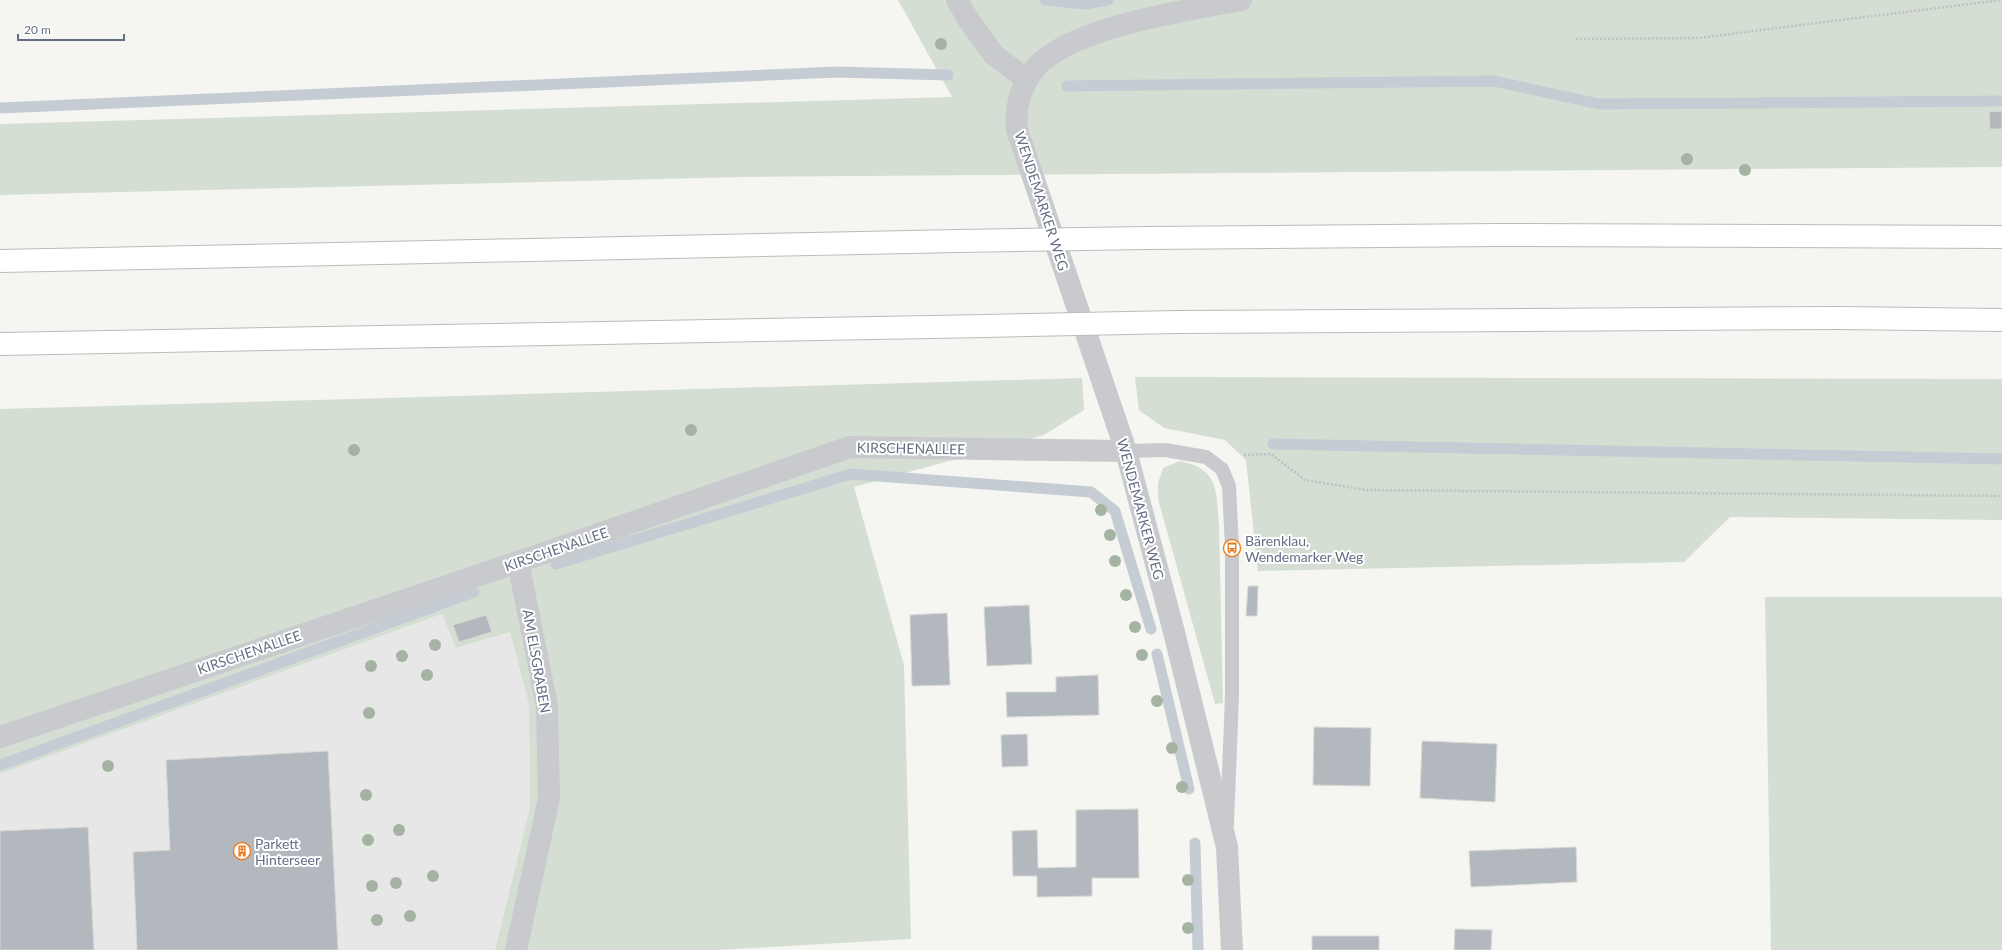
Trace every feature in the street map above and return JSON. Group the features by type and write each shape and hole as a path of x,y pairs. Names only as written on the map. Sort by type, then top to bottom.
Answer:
{"highway":[{"path":"0,260 1147,238 1490,235 2002,237"},
{"path":"0,344 1177,322 1839,318 2002,320"}],"street":[{"path":"957,0 975,30 994,55 1027,80"},
{"name":"WENDEMARKER WEG","path":"1232,950 1227,846 1174,632 1126,451 1017,130 1016,115 1018,100 1027,80 1044,59 1062,47 1085,37 1136,22 1241,0"},
{"name":"KIRSCHENALLEE","path":"0,737 518,562 850,447 1126,451"},
{"name":"AM ELSGRABEN","path":"516,950 549,798 547,706 518,562"}],"lane":[{"path":"1126,451 1165,450 1206,457 1222,469 1229,486 1232,548 1232,695 1227,846"}],"path":[{"path":"1576,39 1697,38 2002,0"},
{"path":"1206,457 1271,454 1306,480 1367,490 2002,496"}],"shaded area":[{"path":"898,0 2002,0 2002,167 743,177 0,195 0,124 952,97"},
{"path":"1135,377 2002,379 2002,520 1730,517 1684,562 1258,571 1246,460 1225,440 1164,428 1139,410"},
{"path":"1082,378 1084,410 1044,435 854,487 904,665 911,939 717,950 495,950 530,807 529,705 510,632 456,648 442,614 0,774 0,409"},
{"path":"1180,461 1202,469 1209,475 1216,491 1219,524 1223,703 1215,704 1158,499 1158,483 1163,468"},
{"path":"1765,597 2002,597 2002,950 1771,950"},
{"path":"442,614 456,648 510,632 529,705 530,807 495,950 0,950 0,774"}],"building":[{"path":"2002,111 2002,129 1990,129 1989,112"},
{"path":"1248,586 1258,586 1257,616 1246,616"},
{"path":"1029,605 1032,664 987,666 984,607"},
{"path":"947,613 950,685 912,686 910,615"},
{"path":"486,615 492,632 459,642 453,625"},
{"path":"1098,675 1099,715 1007,717 1006,692 1056,692 1056,677"},
{"path":"1314,727 1371,728 1370,786 1313,785"},
{"path":"1027,734 1028,766 1002,767 1001,735"},
{"path":"1422,741 1497,744 1495,802 1420,798"},
{"name":"Parkett Hinterseer","path":"328,751 338,950 137,950 133,852 170,850 166,760"},
{"path":"1138,809 1139,878 1092,878 1092,896 1037,897 1037,876 1013,876 1012,831 1037,830 1038,868 1076,867 1076,810"},
{"path":"88,827 94,950 0,950 0,831"},
{"path":"1576,847 1577,882 1471,887 1469,851"},
{"path":"1455,929 1492,930 1491,950 1454,950"},
{"path":"1312,936 1379,936 1379,950 1312,950"}],"waterway":[{"path":"1045,0 1085,4 1108,0"},
{"path":"0,108 837,72 948,75"},
{"path":"1067,86 1494,81 1599,104 2002,101"},
{"path":"1273,444 2002,459"},
{"path":"556,564 851,474 1091,492 1115,511 1151,629"},
{"path":"0,765 474,592"},
{"path":"1157,654 1189,789"},
{"path":"1195,843 1198,950"}],"place":[{"name":"Bärenklau, Wendemarker Weg","path":"1232,548"},
{"name":"Parkett Hinterseer","path":"242,851"}]}
